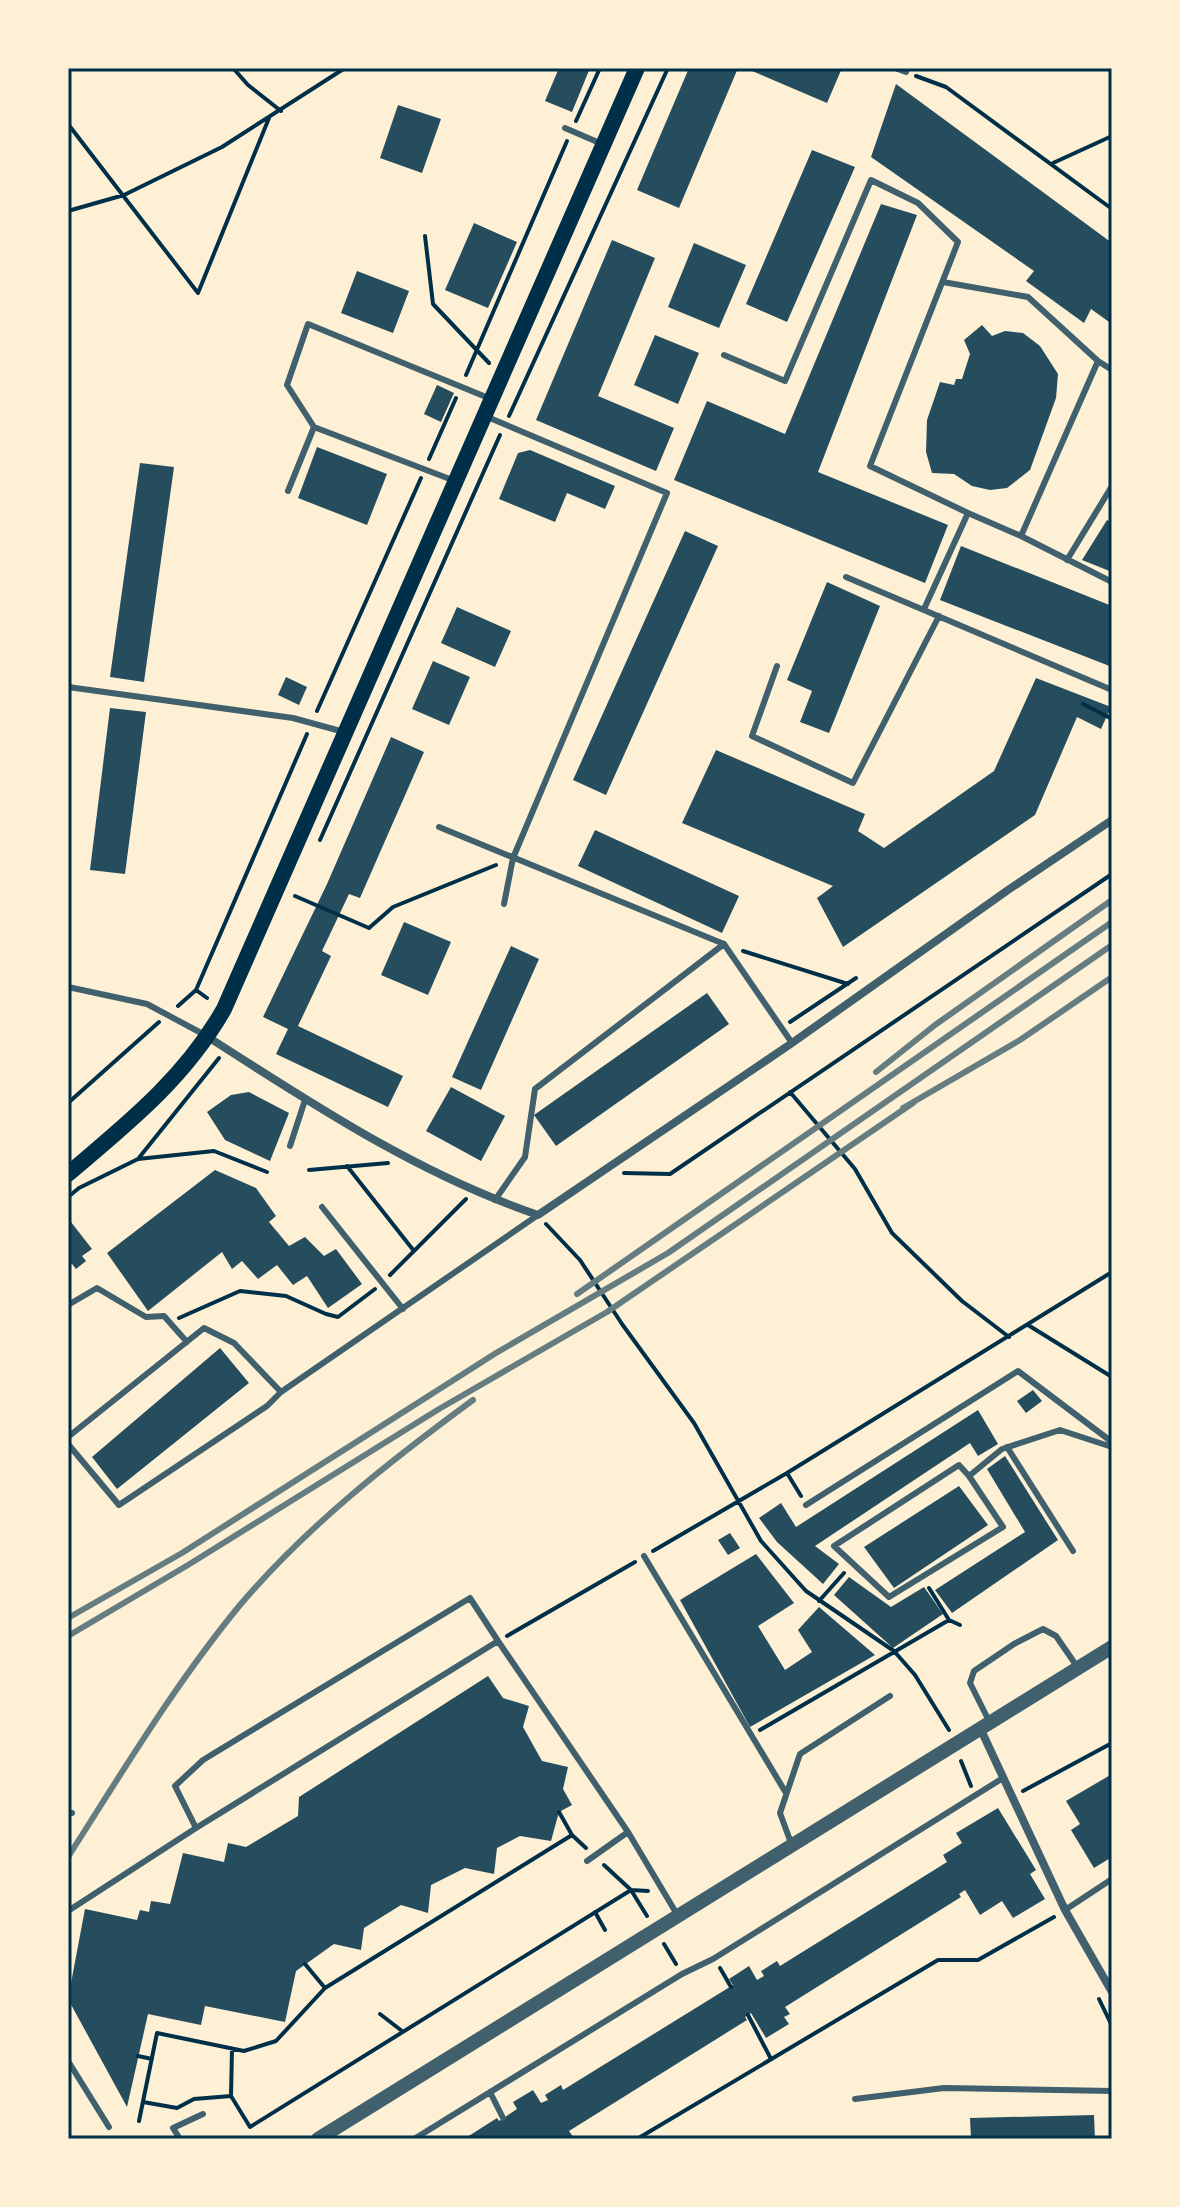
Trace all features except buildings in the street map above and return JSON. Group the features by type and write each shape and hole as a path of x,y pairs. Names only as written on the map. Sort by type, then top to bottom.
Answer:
{"main road":[{"path":"68,1174 157,1098 208,1037 224,1009 637,68"}],"street":[{"path":"208,1037 305,1100 411,1161 495,1200 538,1215 1112,820"},
{"path":"318,2139 1112,1647"},
{"path":"986,1727 1003,1778 1065,1910 1112,1992"}],"lane":[{"path":"895,68 906,72"},
{"path":"568,129 603,145"},
{"path":"724,355 785,381 871,180 918,203 958,242 870,466 1112,582"},
{"path":"943,282 1028,297 1112,370"},
{"path":"455,481 314,427 287,385 308,324 491,399"},
{"path":"1021,536 1098,361"},
{"path":"484,415 667,493 513,858 504,904"},
{"path":"288,491 314,427"},
{"path":"1067,560 1112,486"},
{"path":"924,609 968,513"},
{"path":"846,577 1112,690"},
{"path":"777,666 752,736 853,783 939,616"},
{"path":"68,687 293,718 345,732"},
{"path":"439,827 724,944 792,1043"},
{"path":"495,1200 525,1157 535,1089 724,944"},
{"path":"68,987 147,1004 208,1037"},
{"path":"290,1146 305,1100"},
{"path":"322,1207 403,1309"},
{"path":"68,1444 119,1505 267,1406 281,1392 538,1215"},
{"path":"68,1305 97,1288 146,1317 164,1316 187,1342"},
{"path":"68,1437 204,1328 234,1343 281,1392"},
{"path":"806,1505 1018,1371 1112,1444"},
{"path":"969,1476 1007,1447 1060,1430 1112,1444"},
{"path":"1007,1447 1073,1551"},
{"path":"959,1465 969,1476 1003,1527 889,1597 834,1546 959,1465"},
{"path":"644,1556 786,1793"},
{"path":"196,1828 175,1786 203,1760 470,1598 628,1832 678,1916"},
{"path":"986,1727 970,1683 971,1677 974,1671 1014,1644 1043,1629 1056,1636 1078,1668"},
{"path":"68,1911 498,1641"},
{"path":"792,1846 780,1813 800,1754 890,1696"},
{"path":"414,2139 682,1974 713,1959 1003,1778"},
{"path":"587,1861 628,1832"},
{"path":"1065,1910 1112,1879"},
{"path":"68,2061 109,2127"},
{"path":"855,2099 944,2088 1111,2091"},
{"path":"490,2092 503,2118"},
{"path":"180,2139 173,2128 203,2114"}],"path":[{"path":"233,68 248,85 281,111"},
{"path":"68,211 124,195 222,147 345,68"},
{"path":"68,1103 196,990 461,386 568,129 600,68"},
{"path":"1107,68 1112,72"},
{"path":"906,72 946,87 1112,209"},
{"path":"68,124 198,293 269,118"},
{"path":"1053,163 1112,136"},
{"path":"425,236 433,304 501,375"},
{"path":"1083,704 1112,719"},
{"path":"295,896 369,928 393,907 513,858"},
{"path":"597,1173 670,1174 1112,874"},
{"path":"724,944 848,984"},
{"path":"196,990 207,998"},
{"path":"790,1092 855,1169 892,1233 962,1301 1009,1337"},
{"path":"68,1197 79,1188 138,1159 214,1151 267,1172"},
{"path":"309,1170 411,1161"},
{"path":"347,1166 414,1251"},
{"path":"170,1322 240,1291 286,1296 338,1317 382,1283 474,1191"},
{"path":"538,1215 580,1260 694,1423 761,1541 806,1591 894,1651 915,1675 947,1726 975,1796"},
{"path":"498,1641 787,1473 1112,1272"},
{"path":"1028,1325 1112,1377"},
{"path":"787,1473 806,1505"},
{"path":"819,1601 853,1564"},
{"path":"922,1577 949,1620 960,1625"},
{"path":"751,1735 949,1620"},
{"path":"1013,1796 1112,1743"},
{"path":"559,1812 572,1835 631,1890 642,1907"},
{"path":"139,2121 157,2033 244,2051 276,2041 325,1988 572,1835"},
{"path":"232,2049 231,2096 250,2127 631,1890 664,1891"},
{"path":"637,2139 938,1960 978,1960 1065,1910"},
{"path":"595,1912 605,1930"},
{"path":"713,1959 731,1987"},
{"path":"305,1964 325,1988"},
{"path":"380,2014 402,2031"},
{"path":"748,2015 771,2059"},
{"path":"138,2056 152,2059"},
{"path":"1111,2091 1112,2127"},
{"path":"143,2102 177,2108 194,2099 231,2096"}],"railway":[{"path":"876,1072 935,1025 1112,900"},
{"path":"577,1294 1112,922"},
{"path":"68,1618 182,1553 496,1353 668,1253 1112,945"},
{"path":"903,1108 1020,1040 1112,977"},
{"path":"68,1636 439,1409 607,1312 913,1103"},
{"path":"68,1857 129,1760 240,1605 293,1548 350,1496 473,1400"}]}
